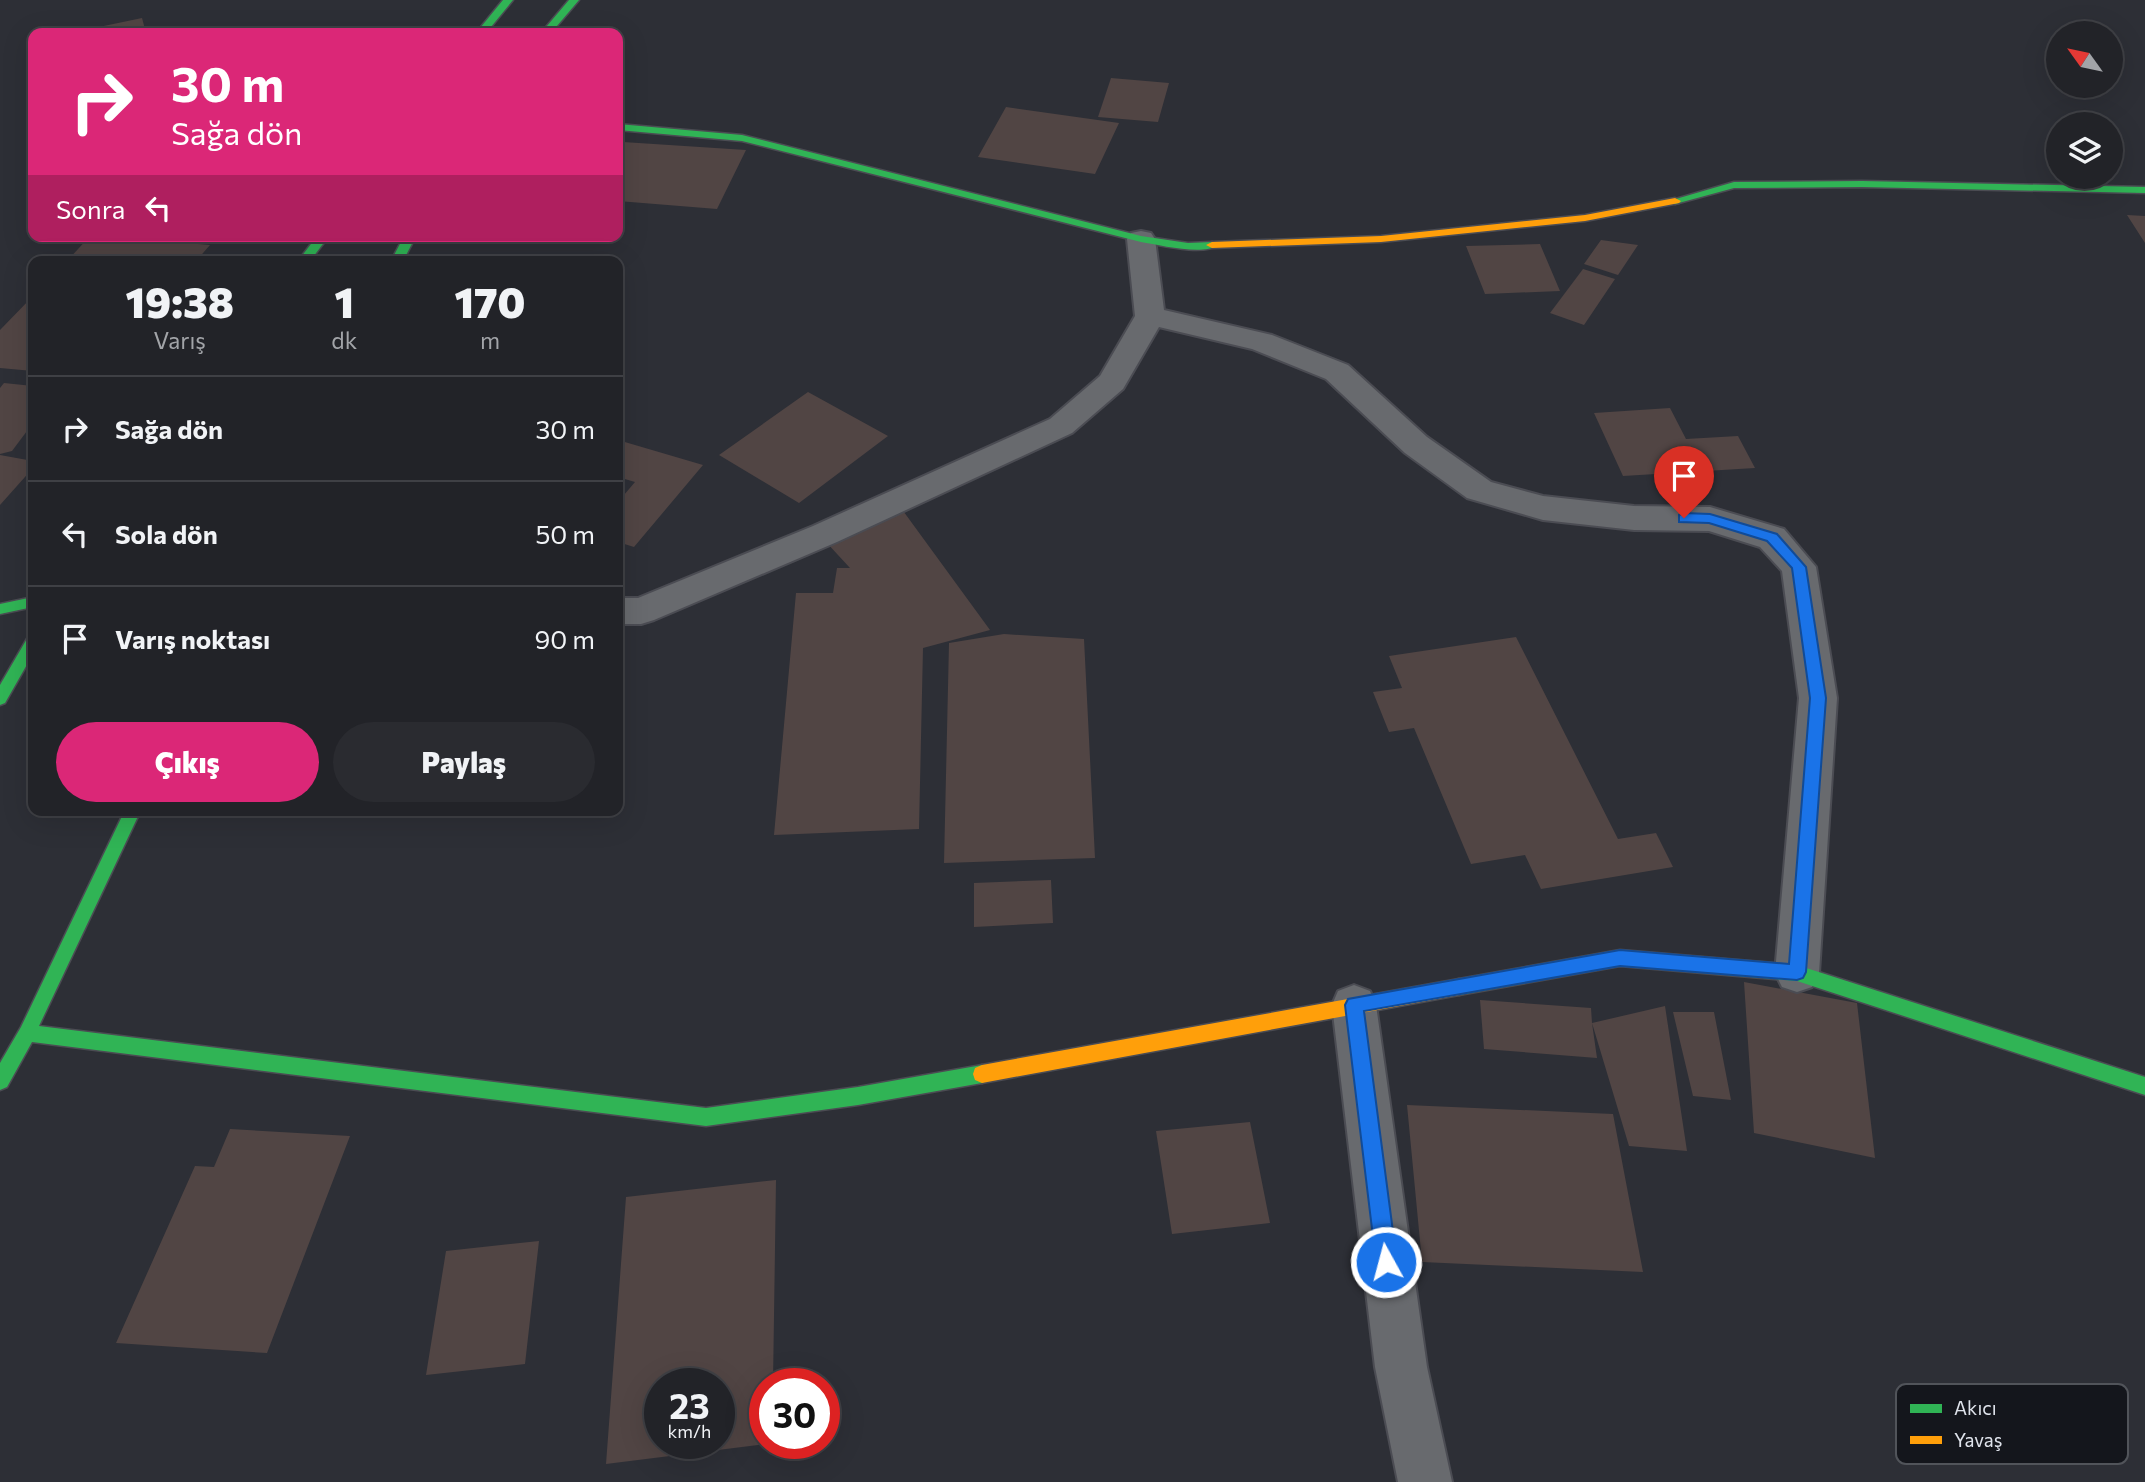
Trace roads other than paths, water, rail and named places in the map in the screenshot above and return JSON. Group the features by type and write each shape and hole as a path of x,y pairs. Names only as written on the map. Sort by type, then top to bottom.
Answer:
{"main road":[{"path":"485,28 508,0"},
{"path":"550,28 574,0"},
{"path":"623,127 742,138 1141,239 1188,246 1381,239 1649,208 1734,185 1861,184 2145,190"},
{"path":"308,256 318,242"},
{"path":"0,609 28,603"},
{"path":"0,699 27,662"},
{"path":"0,1081 27,1033 130,816"},
{"path":"27,1033 706,1117 858,1096 1620,958 1797,972 2145,1086"}],"street":[{"path":"623,611 641,611 825,534 1061,426 1112,382 1150,316 1141,239"},
{"path":"1150,316 1261,342 1337,372 1416,445 1479,490 1543,508 1634,518 1710,519 1772,538 1799,567 1818,698 1797,972"},
{"path":"1354,1005 1401,1367 1425,1482"}]}
